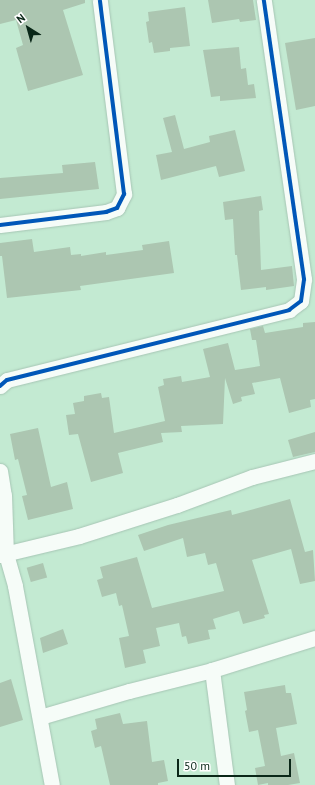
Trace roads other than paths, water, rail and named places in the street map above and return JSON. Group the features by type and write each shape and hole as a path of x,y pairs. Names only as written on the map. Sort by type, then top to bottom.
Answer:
{"street":[{"path":"0,225 106,212 117,208 124,194 100,0"},
{"path":"0,386 7,380 289,310 302,296 287,154 264,0"},
{"path":"3,555 79,536 177,505 252,477 315,461"},
{"path":"0,470 4,495 3,555 15,586 52,785"},
{"path":"40,717 129,691 212,670 313,640"},
{"path":"212,670 227,785"}]}
